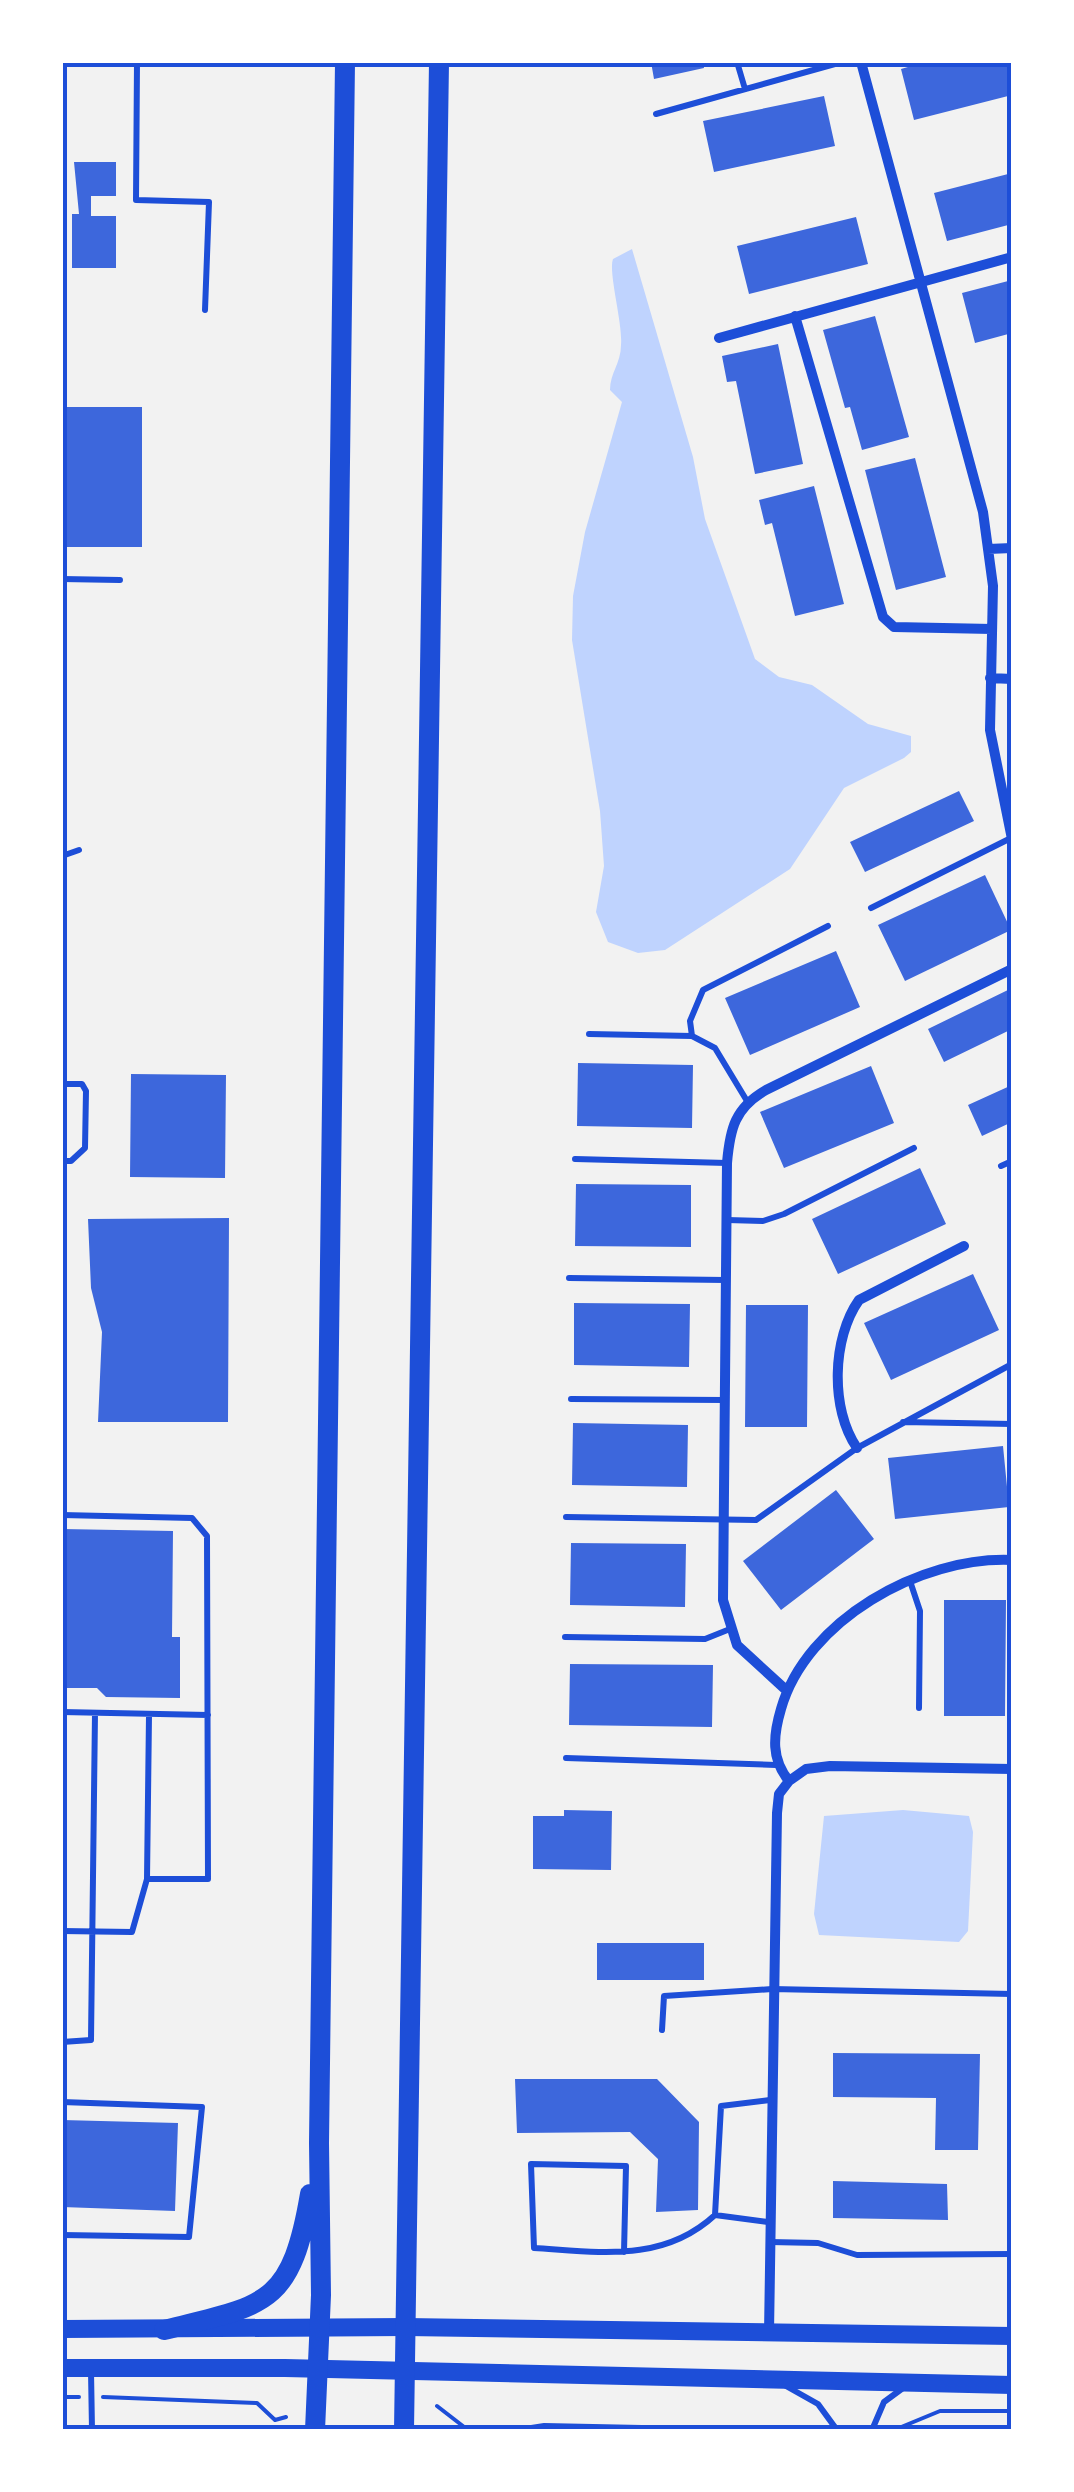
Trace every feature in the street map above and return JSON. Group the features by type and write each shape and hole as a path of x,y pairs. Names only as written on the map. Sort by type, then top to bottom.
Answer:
{"highway":[{"path":"315,2430 345,62"},
{"path":"404,2430 440,62"},
{"path":"164,2330 246,2310 267,2298 290,2272 304,2231 319,2143"}],"main road":[{"path":"62,2330 406,2327 1012,2336"},
{"path":"62,2368 316,2369 1012,2384"}],"street":[{"path":"861,62 983,512 992,629 990,730 1007,790 1011,838"},
{"path":"719,338 1012,256"},
{"path":"795,316 882,617 894,627 992,629"},
{"path":"988,549 1012,548"},
{"path":"990,678 1012,679"},
{"path":"785,1689 750,1660 730,1629 721,1579 727,1163 736,1115 748,1101 1012,969"},
{"path":"856,1448 842,1414 842,1329 849,1314 859,1300 964,1246"},
{"path":"788,1781 776,1765 774,1732 785,1689 815,1643 910,1580 966,1564 1012,1560"},
{"path":"769,2333 772,1990 779,1794 788,1781 806,1769 830,1766 1012,1769"}],"lane":[{"path":"137,62 136,200 210,202 205,310"},
{"path":"738,62 745,90"},
{"path":"656,114 842,62"},
{"path":"62,579 120,580"},
{"path":"870,908 1011,838"},
{"path":"62,856 80,850"},
{"path":"692,1036 690,1021 704,990 828,926"},
{"path":"589,1034 692,1036 715,1048 748,1101"},
{"path":"62,1084 82,1084 86,1110 85,1148 71,1161 62,1161"},
{"path":"726,1220 763,1221 784,1214 914,1148"},
{"path":"575,1159 727,1163"},
{"path":"1001,1166 1012,1161"},
{"path":"569,1278 725,1280"},
{"path":"566,1517 756,1520 856,1448 1012,1364"},
{"path":"571,1399 724,1400"},
{"path":"902,1422 1012,1424"},
{"path":"62,1516 192,1518 207,1536 208,1879 148,1879"},
{"path":"910,1580 920,1611 919,1708"},
{"path":"565,1637 705,1639 730,1629"},
{"path":"62,1712 208,1715"},
{"path":"62,2042 91,2040 95,1713"},
{"path":"62,1932 132,1932 148,1879 150,1715"},
{"path":"566,1758 776,1765"},
{"path":"662,2030 664,1996 772,1990 1012,1994"},
{"path":"715,2215 721,2106 770,2100"},
{"path":"62,2102 202,2107 189,2237 62,2235"},
{"path":"624,2252 626,2166 531,2164 534,2248 641,2253 674,2242 715,2215 768,2222"},
{"path":"768,2242 818,2244 857,2255 1012,2254"},
{"path":"91,2368 92,2430"},
{"path":"776,2381 818,2404 837,2430"},
{"path":"872,2430 884,2402 909,2383"}],"path":[{"path":"62,2397 250,2402 264,2406 276,2420 286,2417"},
{"path":"437,2406 468,2430"},
{"path":"894,2430 921,2415 940,2411 1012,2411"},
{"path":"512,2430 544,2425 783,2430"}],"water":[{"path":"632,249 693,457 705,519 755,659 779,677 812,685 868,724 911,736 911,752 904,758 844,788 790,869 665,950 638,953 608,942 596,912 604,866 600,811 572,640 573,596 585,532 622,402 610,390 621,345 613,259"},
{"path":"903,1810 969,1816 973,1832 968,1931 959,1942 819,1935 814,1914 824,1816"}],"building":[{"path":"651,62 703,62 704,68 654,79"},
{"path":"925,62 1012,62 1012,95 914,120 901,69"},
{"path":"824,96 835,146 714,172 703,121"},
{"path":"74,162 116,162 116,196 91,196 91,216 116,216 116,268 72,268 72,214 79,214"},
{"path":"1012,173 1012,224 947,241 934,193"},
{"path":"856,217 868,264 749,294 737,246"},
{"path":"1012,280 1012,333 975,343 962,293"},
{"path":"875,316 909,437 862,450 850,407 845,408 823,330"},
{"path":"778,344 803,464 755,474 736,381 727,382 722,356"},
{"path":"64,407 142,407 142,547 62,547"},
{"path":"915,458 946,577 896,590 865,470"},
{"path":"814,486 844,604 795,616 772,523 765,525 759,500"},
{"path":"959,791 974,821 865,872 850,842"},
{"path":"985,875 1011,930 905,981 878,925"},
{"path":"836,951 860,1007 750,1055 725,998"},
{"path":"1012,988 1012,1029 944,1062 928,1029"},
{"path":"578,1063 693,1065 692,1128 577,1126"},
{"path":"871,1066 894,1123 784,1168 760,1112"},
{"path":"131,1074 226,1075 225,1178 130,1177"},
{"path":"1012,1085 1012,1122 982,1136 968,1105"},
{"path":"920,1168 946,1224 838,1274 812,1219"},
{"path":"576,1184 691,1185 691,1247 575,1246"},
{"path":"229,1218 228,1422 98,1422 102,1332 91,1288 88,1219"},
{"path":"973,1274 999,1330 891,1380 864,1323"},
{"path":"574,1303 690,1304 689,1367 574,1365"},
{"path":"746,1305 808,1305 807,1427 745,1427"},
{"path":"573,1423 688,1425 687,1487 572,1485"},
{"path":"1003,1446 1009,1507 895,1519 888,1458"},
{"path":"836,1490 874,1539 781,1610 743,1561"},
{"path":"62,1529 173,1531 172,1637 180,1637 180,1698 106,1697 97,1688 62,1688"},
{"path":"571,1543 686,1544 685,1607 570,1605"},
{"path":"944,1600 1006,1600 1005,1716 944,1716"},
{"path":"570,1664 713,1665 712,1727 569,1725"},
{"path":"564,1810 612,1811 611,1870 533,1869 533,1816 564,1816"},
{"path":"597,1943 704,1943 704,1980 597,1980"},
{"path":"833,2053 980,2054 978,2150 935,2150 936,2098 833,2097"},
{"path":"515,2079 657,2079 699,2122 698,2210 656,2212 658,2159 630,2132 517,2133"},
{"path":"62,2120 178,2123 175,2211 62,2207"},
{"path":"833,2181 947,2184 948,2220 833,2218"}]}
